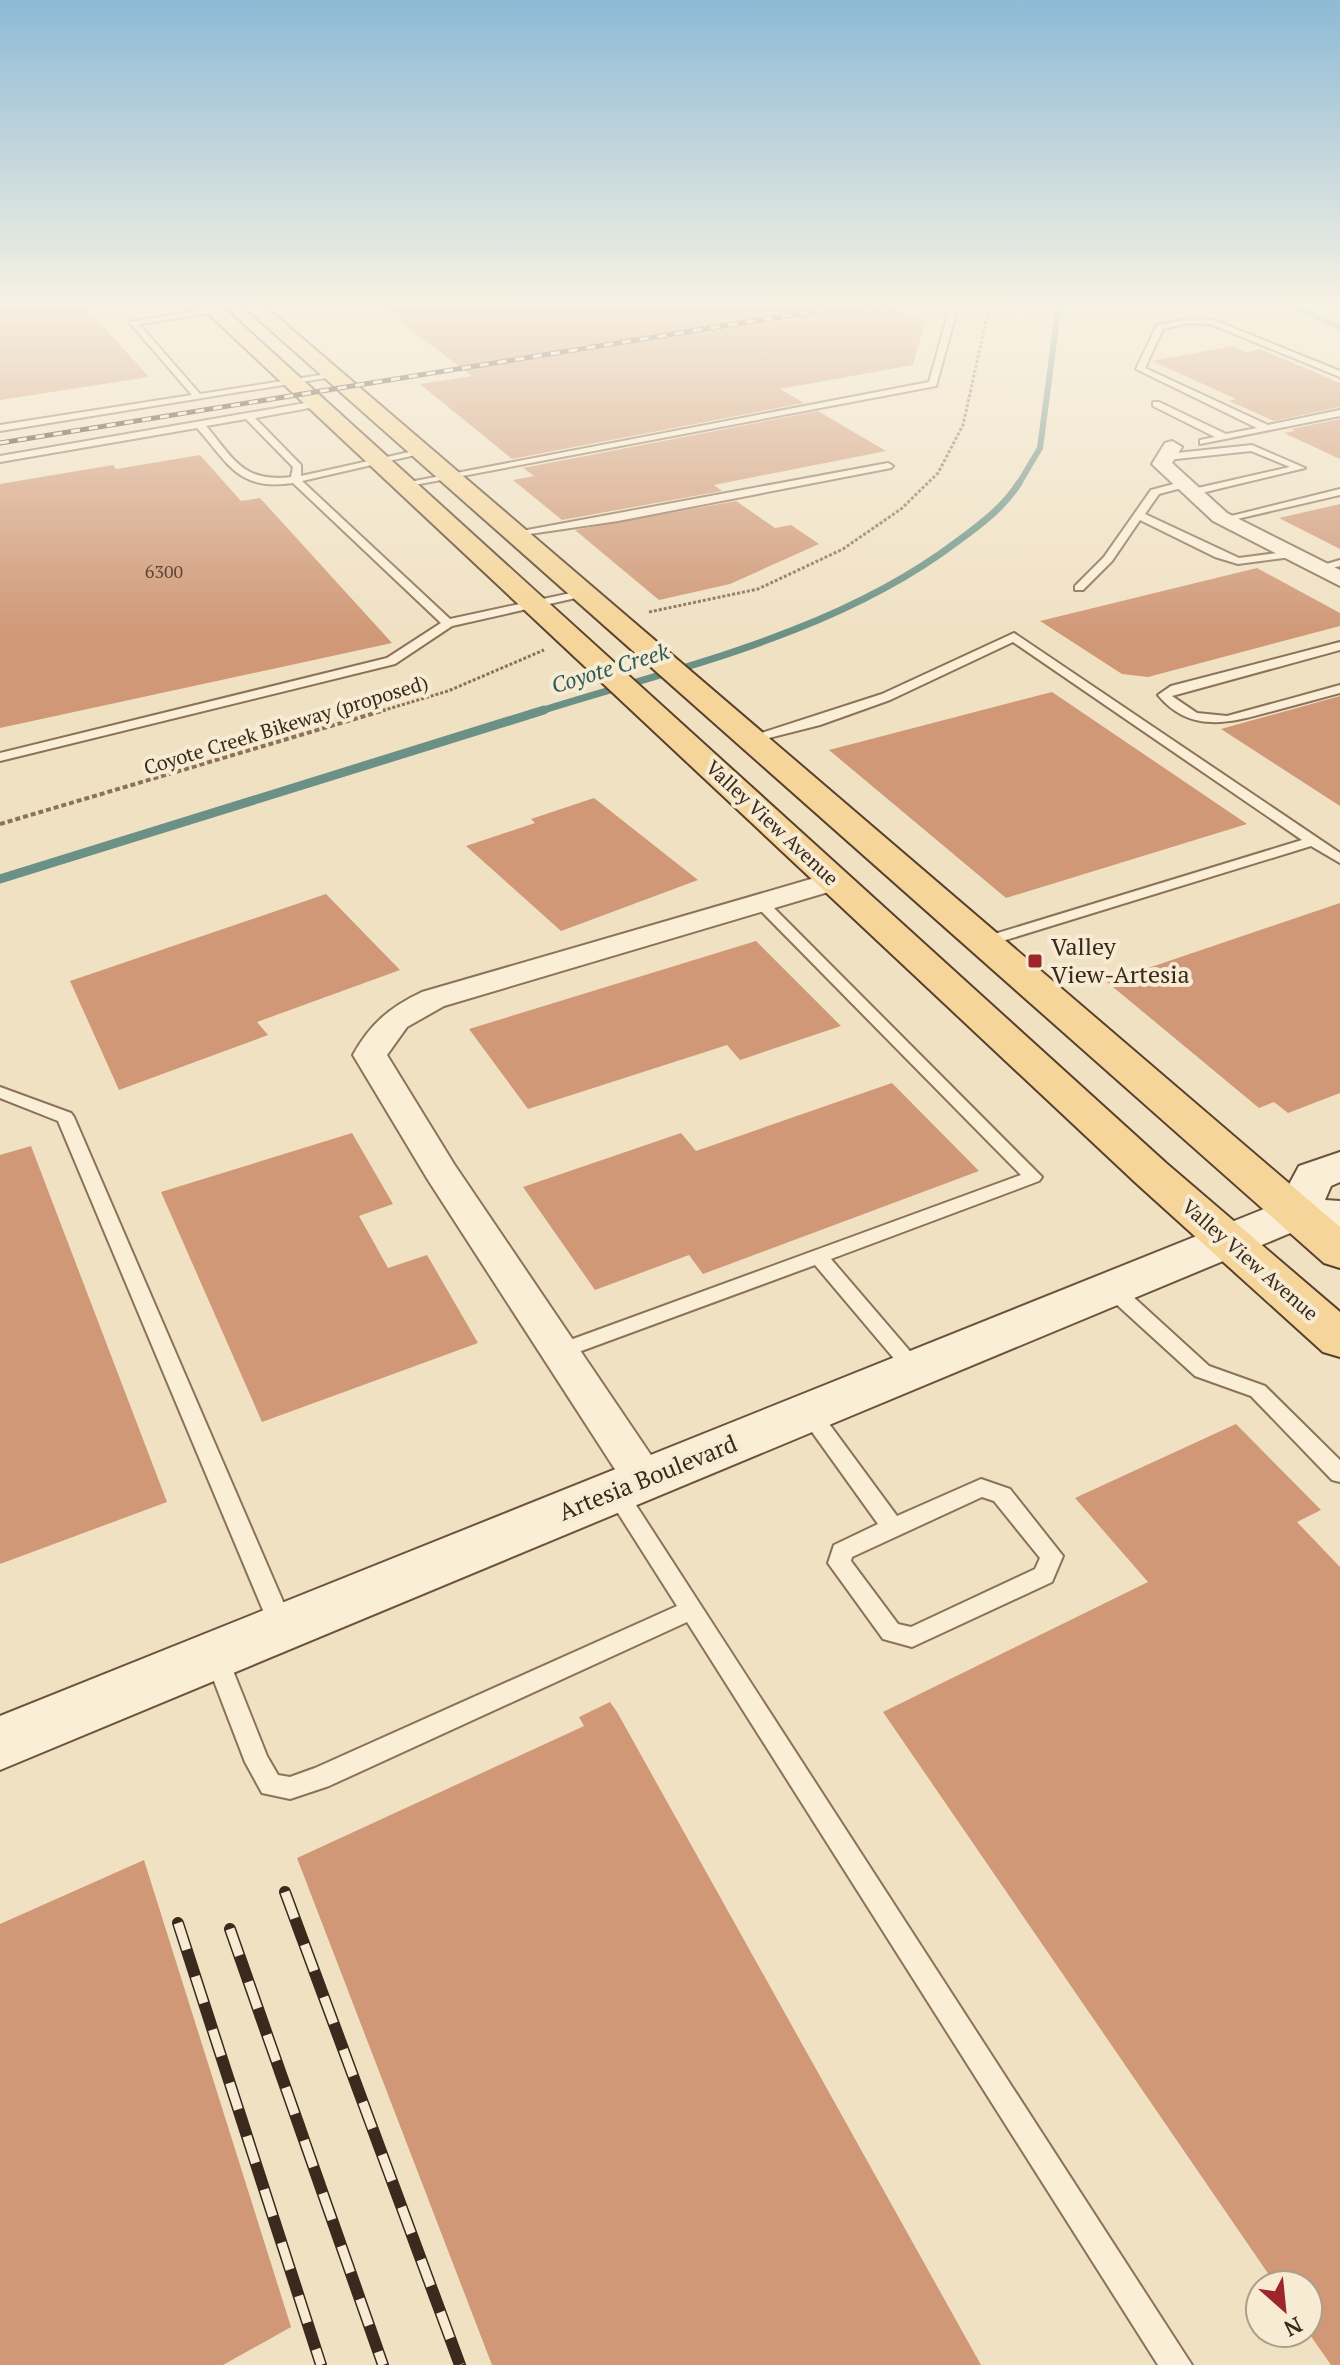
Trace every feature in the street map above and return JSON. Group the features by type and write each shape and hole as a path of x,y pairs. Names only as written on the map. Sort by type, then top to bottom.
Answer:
{"main road":[{"name":"Valley View Avenue","path":"327,413 835,881 1340,1339"},
{"name":"Valley View Avenue","path":"378,413 1340,1252"},
{"path":"1296,1213 1314,1176 1340,1166"},
{"name":"Artesia Boulevard","path":"0,1743 1296,1213 1340,1216"}],"street":[{"path":"1170,452 1162,464 1224,519 1292,554 1330,566 1340,579"},
{"path":"629,1485 558,1352 388,1089 370,1055 386,1026 408,1010 433,999 835,881"}],"lane":[{"path":"0,428 93,413"},
{"path":"0,459 263,413"},
{"path":"404,484 777,413"},
{"path":"1175,413 1226,438"},
{"path":"1235,413 1268,429"},
{"path":"1170,452 1338,413"},
{"path":"248,416 298,467 295,480"},
{"path":"198,423 244,472 261,483 295,480 423,452"},
{"path":"1079,588 1108,559 1155,492 1300,468 1252,448 1170,452"},
{"path":"516,533 618,518 888,466"},
{"path":"295,480 448,623"},
{"path":"1224,519 1340,492"},
{"path":"1138,515 1219,555 1238,561 1292,554"},
{"path":"0,757 391,661 448,623 585,593"},
{"path":"749,739 815,722 886,697 1014,637 1340,859"},
{"path":"1340,646 1175,689 1164,695 1194,719 1211,722 1340,689"},
{"path":"983,942 1313,841"},
{"path":"558,1352 1033,1177 761,903"},
{"path":"0,1092 65,1117 282,1627"},
{"path":"819,1257 914,1369"},
{"path":"1111,1288 1202,1371 1258,1391 1340,1474"},
{"path":"809,1412 893,1527"},
{"path":"629,1485 691,1610 1176,2365"},
{"path":"981,1488 1002,1495 1052,1556 1044,1575 912,1637 891,1632 839,1563 842,1551 893,1527 981,1488"},
{"path":"216,1655 257,1762 271,1785 290,1788 320,1778 691,1610"}],"path":[{"path":"622,627 758,589 843,549 901,509 938,473 963,425 966,413"},
{"name":"Coyote Creek Bikeway (proposed)","path":"0,824 448,691 551,647 580,646"}],"building":[{"path":"456,413 750,413 512,459"},
{"path":"806,413 822,413 886,451 714,485 722,491 562,520 513,480 534,476 523,468"},
{"path":"1257,413 1310,413 1274,421"},
{"path":"1340,419 1340,459 1284,433 1295,431 1291,429"},
{"path":"200,455 241,501 260,498 392,643 0,728 0,484 113,465 116,469"},
{"path":"736,501 775,528 791,525 819,544 730,584 659,600 575,530"},
{"path":"1340,504 1340,549 1279,518"},
{"path":"1257,568 1340,613 1340,626 1148,677 1122,674 1040,621"},
{"path":"1052,692 1247,824 1006,898 829,750"},
{"path":"1340,696 1340,806 1221,729 1322,701"},
{"path":"594,798 698,880 561,931 466,846 535,823 531,819"},
{"path":"326,894 400,970 257,1022 268,1035 119,1090 70,981"},
{"path":"1340,903 1340,1093 1288,1113 1274,1102 1259,1108 1107,982"},
{"path":"756,941 841,1026 740,1060 727,1045 528,1109 469,1029"},
{"path":"892,1083 979,1171 703,1274 689,1255 595,1290 523,1187 681,1133 696,1151"},
{"path":"352,1133 393,1204 359,1216 388,1268 427,1255 478,1343 262,1422 161,1192"},
{"path":"31,1146 167,1502 0,1564 0,1155"},
{"path":"1236,1424 1321,1510 1297,1522 1340,1567 1340,2365 1331,2365 1320,2349 1324,2349 1324,2269 1265,2269 883,1712 1148,1582 1075,1498"},
{"path":"610,1702 981,2365 492,2365 297,1858 584,1726 579,1717"},
{"path":"144,1860 291,2327 223,2365 0,2365 0,1924"}],"waterway":[{"name":"Coyote Creek","path":"1018,485 1040,448 1045,413"},
{"name":"Coyote Creek","path":"537,712 756,644 861,600 911,573 966,535 999,507 1019,483"},
{"name":"Coyote Creek","path":"0,879 544,710"}],"railway":[{"path":"0,443 183,413"},
{"path":"285,1892 460,2365"},
{"path":"178,1923 321,2365"},
{"path":"230,1929 383,2365"}],"place":[{"name":"Valley View-Artesia","path":"1035,961"}]}
